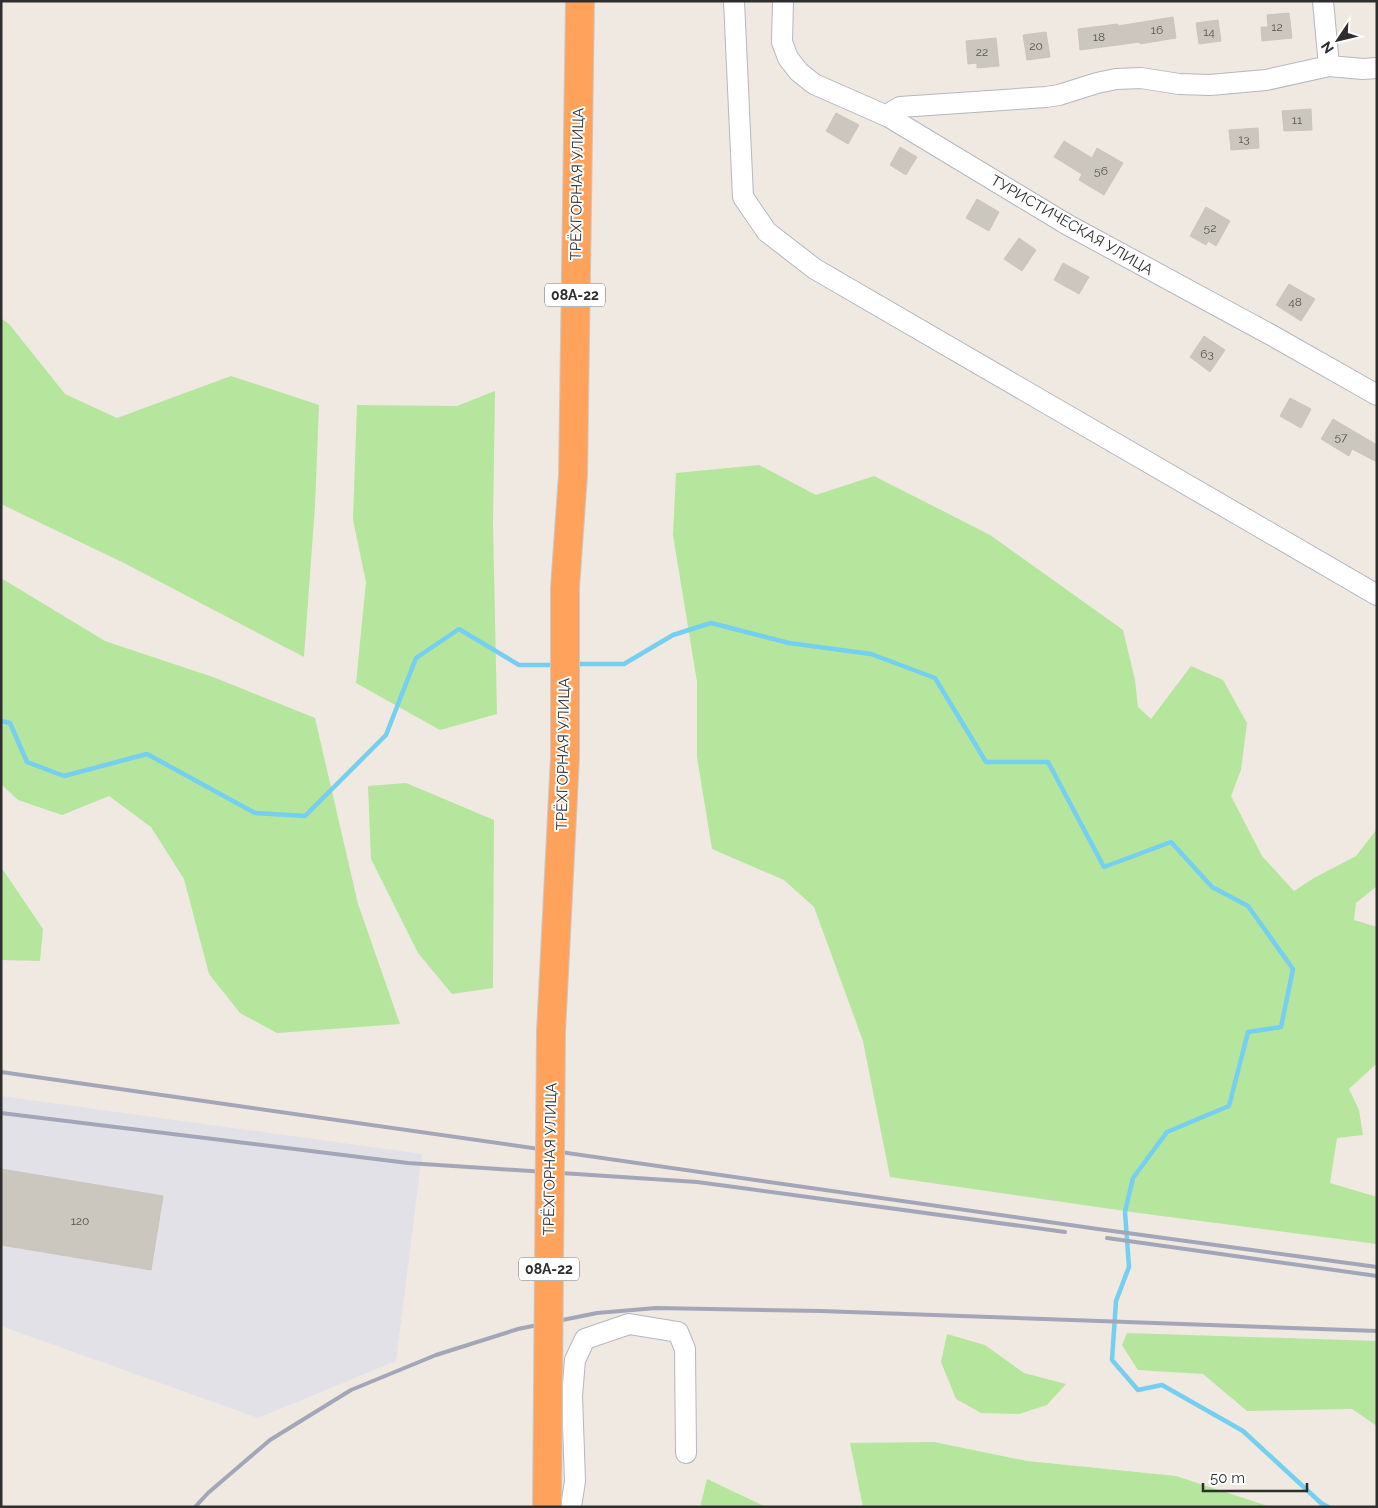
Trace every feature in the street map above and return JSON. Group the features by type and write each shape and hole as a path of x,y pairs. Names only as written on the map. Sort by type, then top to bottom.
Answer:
{"highway":[{"name":"ТРЁХГОРНАЯ УЛИЦА","path":"547,1507 552,1032 565,756 565,588 572,475 580,1"}],"street":[{"path":"734,1 743,197 767,232 815,269 1377,595"},
{"name":"ТУРИСТИЧЕСКАЯ УЛИЦА","path":"783,1 782,42 788,58 799,72 814,84 888,118 1068,225 1273,336 1377,395"},
{"path":"1323,1 1329,66"},
{"path":"888,118 900,107 1046,97 1097,82 1116,79 1141,78 1179,84 1210,85 1266,80 1329,66 1362,69 1377,68"},
{"path":"570,1507 575,1481 572,1396 575,1360 585,1339 629,1324 678,1332 685,1349 686,1453"}],"shaded area":[{"path":"1,1096 422,1154 396,1361 258,1418 1,1326"}],"green space":[{"path":"1,318 9,324 65,394 117,418 231,376 319,405 315,506 304,657 126,564 1,504"},
{"path":"495,391 493,523 497,714 440,730 356,683 366,582 353,520 357,405 457,406"},
{"path":"759,465 816,495 874,476 990,535 1123,630 1135,680 1138,707 1151,719 1191,666 1223,680 1247,723 1241,770 1231,796 1262,856 1294,891 1356,856 1377,829 1377,886 1356,903 1354,920 1377,927 1377,1065 1349,1089 1359,1110 1363,1135 1337,1138 1330,1183 1377,1197 1377,1244 1139,1213 890,1177 863,1041 814,907 784,880 712,849 697,757 697,682 673,535 676,473"},
{"path":"1,578 105,641 213,677 315,718 358,904 400,1024 277,1033 240,1013 209,974 184,879 151,827 109,796 62,815 18,800 1,784"},
{"path":"406,783 494,820 493,988 452,994 418,953 371,859 368,786"},
{"path":"1,867 43,929 40,961 1,960"},
{"path":"1127,1333 1377,1341 1377,1426 1352,1409 1247,1411 1203,1374 1138,1370 1122,1345"},
{"path":"947,1334 985,1345 1024,1373 1066,1384 1047,1405 1019,1414 981,1413 956,1399 941,1362"},
{"path":"934,1442 1027,1461 1176,1476 1271,1507 863,1507 850,1443"},
{"path":"707,1479 766,1507 700,1507"}],"building":[{"path":"1289,13 1292,38 1262,41 1261,27 1268,27 1267,15"},
{"path":"1173,17 1176,38 1080,50 1078,29 1118,24 1118,26"},
{"path":"1218,20 1221,41 1199,44 1196,23"},
{"path":"1046,32 1050,57 1027,60 1023,35"},
{"path":"996,38 999,66 977,68 977,63 968,64 966,41"},
{"path":"1311,109 1312,130 1284,131 1282,111"},
{"path":"836,113 859,125 848,144 826,131"},
{"path":"1258,128 1259,148 1231,150 1229,130"},
{"path":"1064,141 1092,158 1097,148 1123,163 1104,195 1079,180 1082,174 1054,157"},
{"path":"900,147 917,157 906,175 890,165"},
{"path":"977,199 999,212 989,231 966,218"},
{"path":"1206,207 1230,221 1216,246 1208,241 1206,245 1190,236"},
{"path":"1019,238 1036,250 1022,271 1004,259"},
{"path":"1063,263 1089,277 1079,294 1054,280"},
{"path":"1289,284 1315,299 1301,321 1276,305"},
{"path":"1204,336 1225,350 1210,372 1190,357"},
{"path":"1290,398 1311,409 1301,428 1280,416"},
{"path":"1333,419 1377,445 1377,462 1352,449 1349,456 1321,439"},
{"path":"1,1169 163,1196 151,1270 1,1245"}],"waterway":[{"path":"575,664 624,664 673,635 711,623 789,643 871,654 935,678 986,762 1048,762 1104,867 1171,842 1212,887 1248,906 1293,969 1281,1027 1248,1032 1229,1106 1167,1132 1133,1178 1125,1212 1129,1267 1116,1301 1112,1360 1138,1390 1162,1385 1243,1431 1321,1503 1328,1507"},
{"path":"1,721 10,723 27,762 64,776 147,754 255,813 305,816 386,735 416,658 459,629 519,665 557,665"}],"railway":[{"path":"1,1072 1098,1229 1377,1267"},
{"path":"1,1113 408,1163 697,1182 1065,1232"},
{"path":"1107,1238 1377,1276"},
{"path":"195,1507 208,1493 270,1440 351,1390 436,1355 518,1329 597,1313 656,1308 821,1311 1377,1331"}]}
